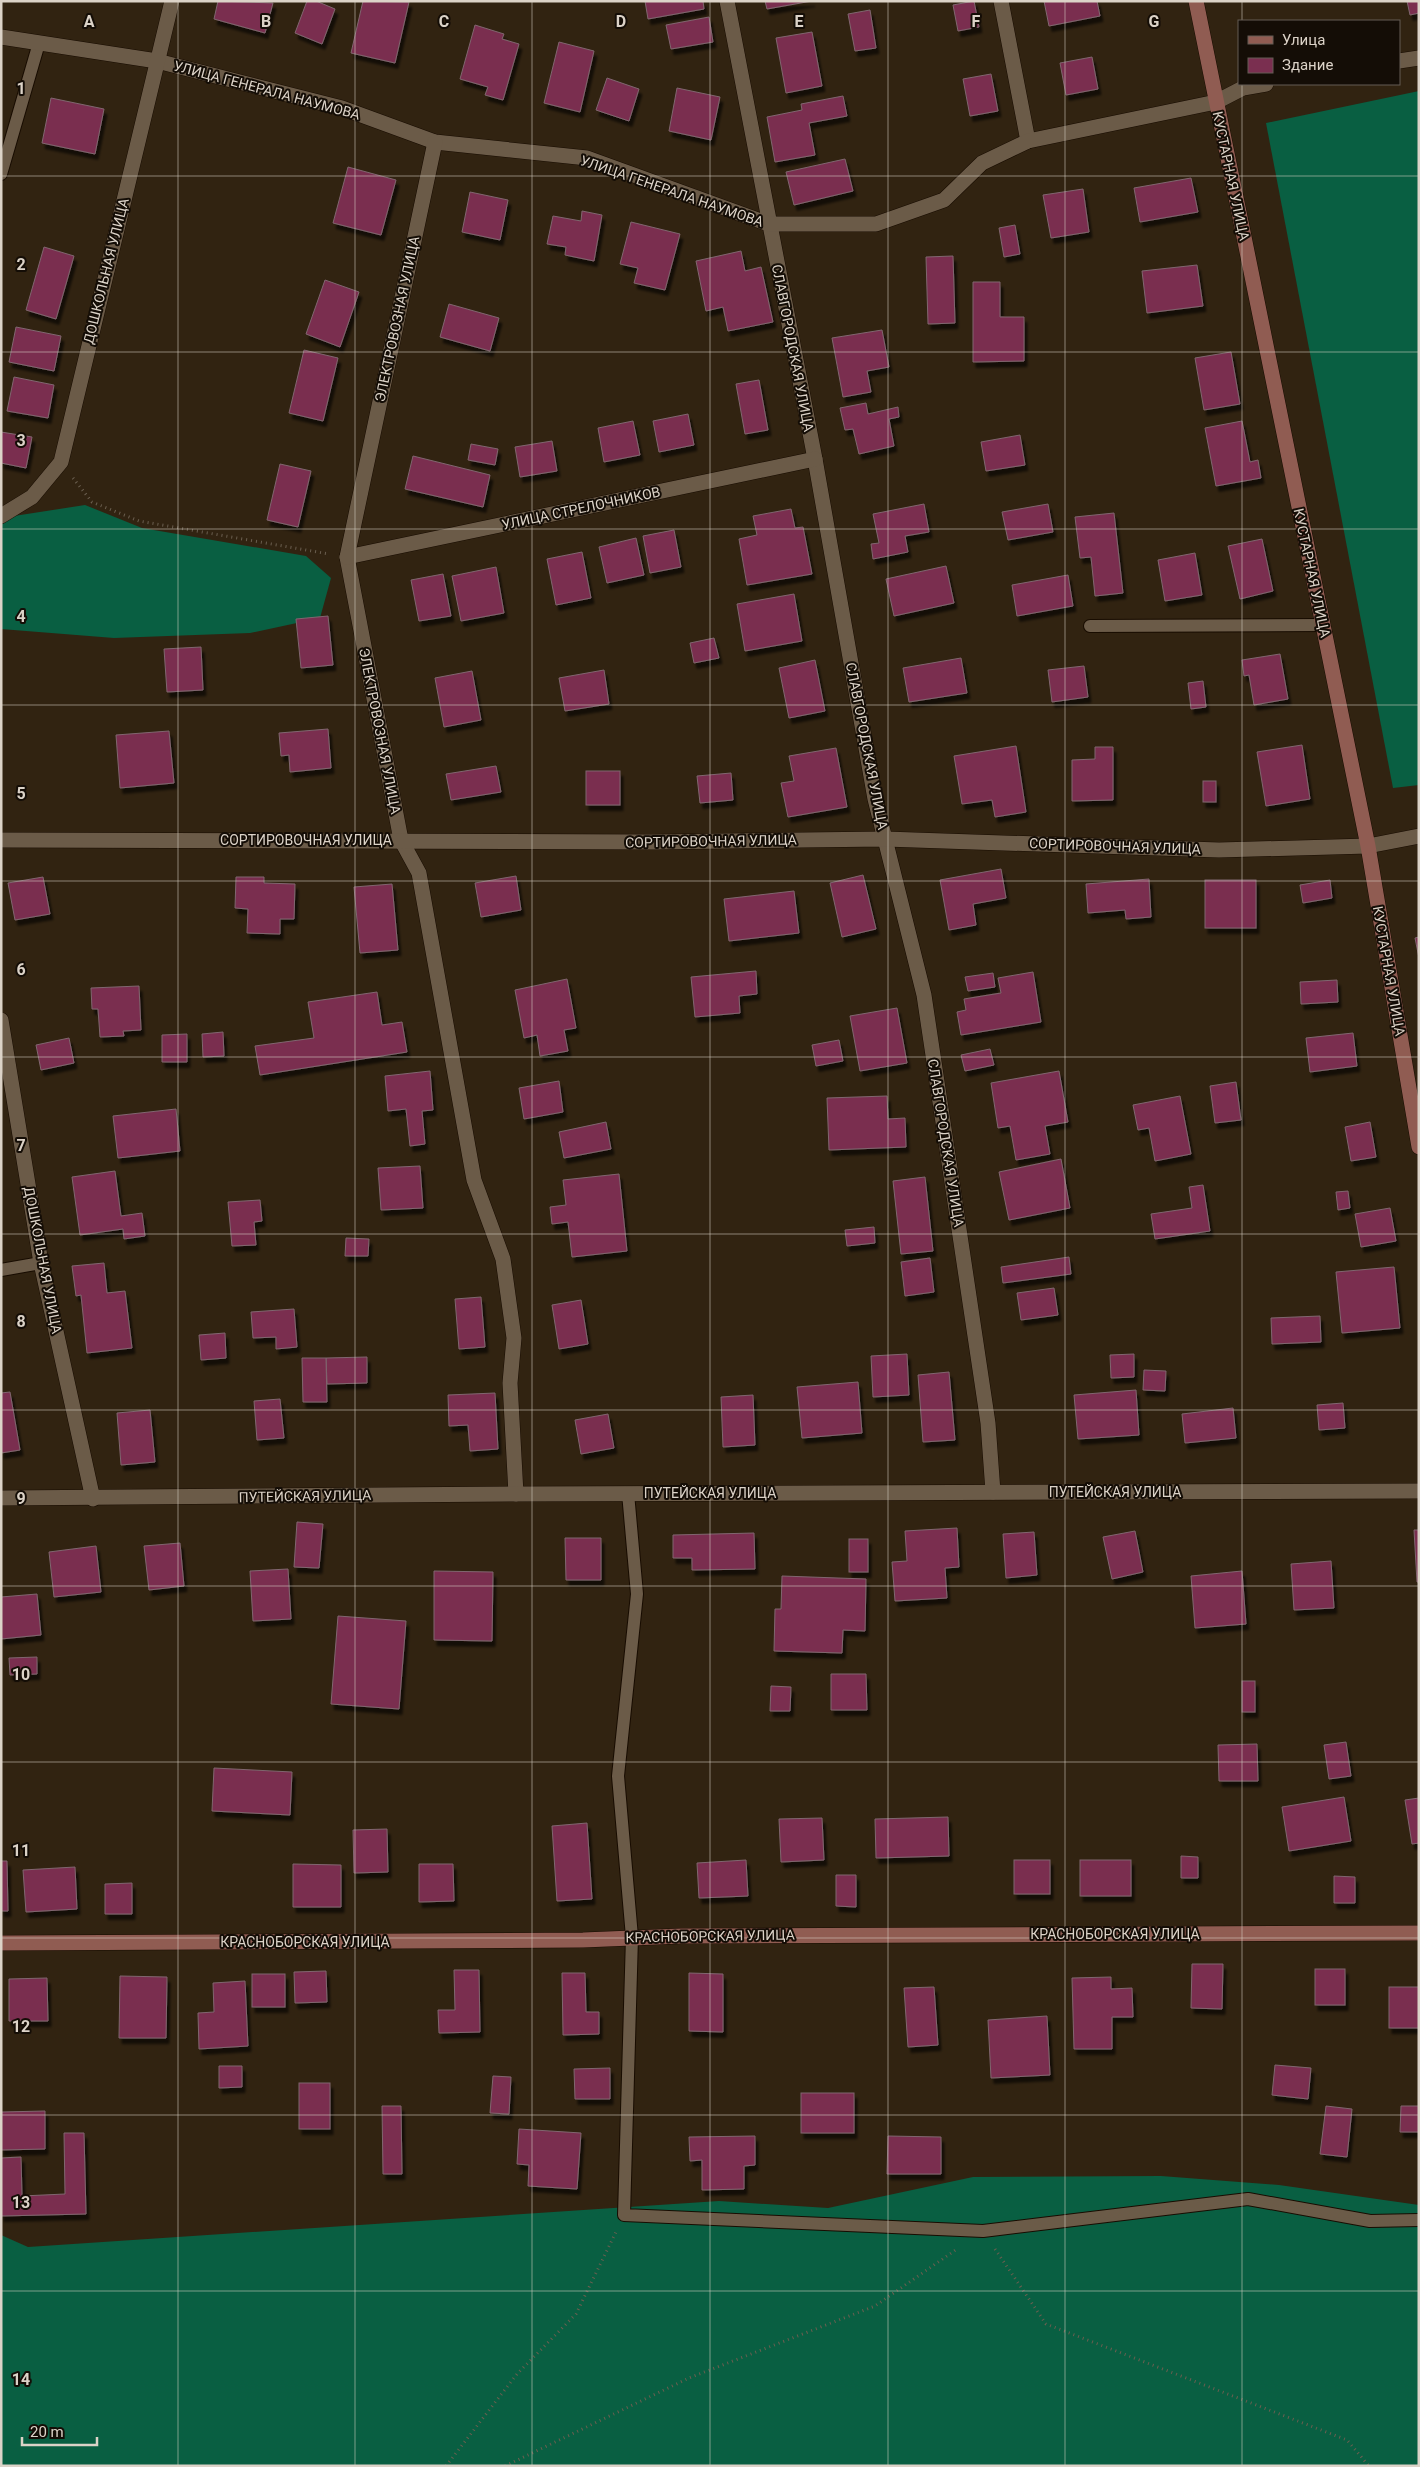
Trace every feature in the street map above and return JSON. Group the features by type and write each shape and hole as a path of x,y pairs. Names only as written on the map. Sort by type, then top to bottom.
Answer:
{"street":[{"name":"ДОШКОЛЬНАЯ УЛИЦА","path":"1,516 32,497 60,462 172,1"},
{"name":"СЛАВГОРОДСКАЯ УЛИЦА","path":"727,1 815,459 875,799 924,995 988,1423 993,1492"},
{"path":"1002,1 1028,141"},
{"name":"КУСТАРНАЯ УЛИЦА","path":"1196,1 1368,846 1416,1110 1419,1147"},
{"name":"УЛИЦА ГЕНЕРАЛА НАУМОВА","path":"1,38 157,61 342,108 435,142 587,158 769,224 876,224 944,200 982,163 1028,141 1216,102 1244,88 1260,85"},
{"path":"1400,61 1419,58"},
{"name":"ЭЛЕКТРОВОЗНАЯ УЛИЦА","path":"435,142 347,557 401,840 419,873 474,1180 503,1259 514,1338 510,1383 516,1494"},
{"name":"УЛИЦА СТРЕЛОЧНИКОВ","path":"347,557 815,459"},
{"name":"СОРТИРОВОЧНАЯ УЛИЦА","path":"1,840 653,842 886,839 1219,850 1368,846 1419,836"},
{"name":"ДОШКОЛЬНАЯ УЛИЦА","path":"1,1020 41,1263 93,1499"},
{"name":"ПУТЕЙСКАЯ УЛИЦА","path":"1,1498 93,1499 628,1493 1419,1491"},
{"name":"КРАСНОБОРСКАЯ УЛИЦА","path":"1,1943 583,1940 632,1937 1419,1933"}],"lane":[{"path":"1,174 39,43"},
{"path":"1090,626 1322,625"},
{"path":"1,1270 41,1263"},
{"path":"628,1493 637,1594 618,1776 632,1937 624,2215 983,2231 1248,2198 1370,2222 1419,2220"}],"path":[{"path":"60,462 92,502 139,521 347,557"},
{"path":"446,2466 517,2374 576,2314 624,2215"},
{"path":"505,2466 688,2378 875,2306 983,2231 1046,2324 1347,2440 1369,2466"}],"green space":[{"path":"1419,91 1419,785 1393,788 1266,123"},
{"path":"85,505 142,528 306,556 331,578 320,618 250,633 114,638 1,629 1,524 14,516"},
{"path":"1161,2176 1279,2185 1419,2205 1419,2466 1,2466 1,2235 28,2247 719,2201 828,2208 973,2177"}],"building":[{"path":"218,1 273,3 265,33 214,19"},
{"path":"307,1 316,1 335,9 322,44 295,33"},
{"path":"363,1 409,2 395,63 351,53"},
{"path":"645,1 703,1 704,9 648,19"},
{"path":"765,1 812,1 767,9"},
{"path":"974,1 979,27 958,31 953,5"},
{"path":"1044,1 1097,1 1100,16 1049,26"},
{"path":"1407,1 1419,1 1419,13 1410,15"},
{"path":"870,10 876,48 855,51 848,14"},
{"path":"709,17 713,42 671,49 666,25"},
{"path":"475,25 504,34 502,39 519,44 503,100 485,95 488,87 460,79"},
{"path":"812,32 822,86 786,93 776,38"},
{"path":"559,42 594,51 580,112 544,103"},
{"path":"1092,57 1098,89 1066,95 1060,63"},
{"path":"991,74 998,111 970,116 963,79"},
{"path":"607,78 639,89 629,121 596,110"},
{"path":"677,88 720,97 711,140 669,131"},
{"path":"843,96 847,116 809,123 815,155 775,162 767,117 802,110 801,104"},
{"path":"51,98 104,109 95,154 42,143"},
{"path":"845,159 853,191 794,205 786,172"},
{"path":"348,167 396,180 381,235 333,223"},
{"path":"1191,178 1198,212 1140,222 1134,188"},
{"path":"1083,189 1089,232 1051,238 1043,195"},
{"path":"470,192 508,200 500,240 462,232"},
{"path":"582,211 602,215 594,261 565,255 566,247 547,244 553,216 581,221"},
{"path":"631,222 680,234 665,290 634,283 638,268 620,264"},
{"path":"1015,225 1020,254 1004,257 999,228"},
{"path":"44,247 74,256 56,319 26,310"},
{"path":"741,251 745,271 761,267 773,322 728,331 723,307 706,311 696,261"},
{"path":"953,256 955,323 928,324 926,257"},
{"path":"1197,265 1203,306 1147,313 1142,271"},
{"path":"325,280 359,292 340,347 306,334"},
{"path":"973,282 1000,282 1000,317 1024,317 1024,361 973,362"},
{"path":"449,304 499,318 490,351 440,337"},
{"path":"16,327 61,336 54,371 9,362"},
{"path":"882,330 889,367 867,371 871,392 843,397 832,338"},
{"path":"304,350 338,358 323,421 289,413"},
{"path":"1231,352 1240,404 1204,410 1195,358"},
{"path":"14,377 54,385 48,418 7,411"},
{"path":"759,380 768,430 745,434 736,384"},
{"path":"866,403 868,414 898,407 899,417 889,419 894,446 859,454 853,429 845,430 840,408"},
{"path":"688,414 694,445 659,452 653,421"},
{"path":"633,421 640,455 604,462 598,428"},
{"path":"1242,421 1250,462 1258,460 1261,478 1216,486 1205,428"},
{"path":"1,432 32,437 26,468 1,463"},
{"path":"1020,435 1025,465 986,471 981,442"},
{"path":"552,441 557,471 520,477 515,447"},
{"path":"471,444 498,449 495,465 468,460"},
{"path":"413,456 490,475 483,507 405,489"},
{"path":"280,464 311,471 298,527 267,520"},
{"path":"924,504 929,532 905,536 908,552 873,559 871,544 879,543 873,514"},
{"path":"1048,504 1053,532 1008,540 1002,512"},
{"path":"791,509 795,528 803,527 812,574 747,585 739,539 757,535 753,516"},
{"path":"1114,513 1123,593 1095,596 1091,557 1080,558 1075,517"},
{"path":"674,530 681,567 650,573 643,536"},
{"path":"636,538 644,575 607,583 599,547"},
{"path":"1262,539 1273,591 1240,599 1228,546"},
{"path":"582,552 591,598 556,605 547,559"},
{"path":"1195,553 1202,595 1165,601 1158,560"},
{"path":"946,566 954,603 894,616 886,579"},
{"path":"496,567 504,613 461,621 452,576"},
{"path":"443,574 451,616 419,621 411,580"},
{"path":"1068,575 1073,606 1017,616 1012,585"},
{"path":"794,594 802,641 745,651 737,604"},
{"path":"328,616 333,665 301,668 296,619"},
{"path":"714,638 719,658 694,663 690,643"},
{"path":"201,647 203,690 167,692 164,649"},
{"path":"1280,654 1288,699 1254,705 1249,675 1244,676 1242,660"},
{"path":"961,658 967,693 909,702 903,668"},
{"path":"815,660 825,711 789,718 779,668"},
{"path":"1084,666 1088,697 1052,702 1048,670"},
{"path":"604,670 609,704 565,711 559,678"},
{"path":"472,671 481,720 444,727 435,678"},
{"path":"1203,681 1206,707 1191,709 1188,683"},
{"path":"328,729 331,768 290,772 289,755 281,756 279,733"},
{"path":"169,731 174,783 120,788 116,735"},
{"path":"1302,745 1310,799 1266,806 1257,752"},
{"path":"1016,746 1026,812 995,817 992,800 962,804 954,756"},
{"path":"1095,747 1113,747 1113,800 1072,801 1072,760 1095,759"},
{"path":"836,748 847,807 788,817 781,783 794,781 789,756"},
{"path":"496,766 501,792 451,800 446,774"},
{"path":"586,771 620,771 620,805 586,805"},
{"path":"731,773 733,800 700,803 697,776"},
{"path":"1203,781 1216,781 1216,802 1203,802"},
{"path":"1001,869 1006,898 973,904 976,925 949,930 940,880"},
{"path":"863,875 876,929 842,937 830,883"},
{"path":"516,876 521,910 481,917 475,883"},
{"path":"43,877 50,914 15,920 8,883"},
{"path":"236,877 264,877 264,883 295,884 294,919 280,919 280,934 247,933 248,909 235,908"},
{"path":"1149,879 1151,917 1126,919 1125,910 1088,913 1086,884"},
{"path":"1205,880 1256,880 1256,928 1205,928"},
{"path":"1330,880 1332,898 1303,903 1300,885"},
{"path":"392,884 398,950 360,953 354,887"},
{"path":"794,891 799,933 729,941 724,899"},
{"path":"1419,937 1419,958 1415,938"},
{"path":"756,971 757,994 739,996 740,1013 695,1017 691,977"},
{"path":"1033,972 1041,1022 961,1035 957,1012 966,1010 964,999 1001,993 998,978"},
{"path":"993,973 995,987 968,991 965,977"},
{"path":"567,979 576,1028 564,1030 568,1051 540,1056 537,1035 524,1038 515,990"},
{"path":"1337,980 1338,1002 1301,1004 1300,982"},
{"path":"139,986 141,1030 123,1031 124,1036 100,1037 98,1009 92,1009 91,988"},
{"path":"377,992 382,1025 402,1022 407,1052 260,1075 255,1046 314,1038 308,1002"},
{"path":"897,1008 907,1063 860,1071 850,1016"},
{"path":"223,1032 224,1056 203,1057 202,1034"},
{"path":"1353,1033 1357,1066 1310,1072 1306,1038"},
{"path":"187,1034 187,1062 162,1062 162,1035"},
{"path":"69,1038 74,1063 41,1070 36,1045"},
{"path":"839,1040 843,1061 816,1066 812,1045"},
{"path":"990,1049 994,1065 965,1071 961,1055"},
{"path":"430,1071 433,1110 422,1111 425,1144 410,1146 406,1109 388,1111 385,1076"},
{"path":"1059,1071 1068,1122 1045,1126 1050,1154 1016,1160 1010,1126 998,1128 991,1083"},
{"path":"559,1081 563,1112 524,1119 519,1088"},
{"path":"1236,1082 1241,1120 1215,1123 1210,1086"},
{"path":"887,1096 888,1119 905,1118 906,1147 829,1150 827,1098"},
{"path":"1180,1096 1191,1154 1155,1161 1149,1128 1138,1130 1133,1105"},
{"path":"176,1109 180,1151 118,1158 113,1116"},
{"path":"606,1122 611,1149 564,1158 559,1132"},
{"path":"1370,1122 1376,1157 1351,1161 1345,1127"},
{"path":"1061,1159 1070,1208 1009,1220 999,1172"},
{"path":"420,1166 423,1208 381,1210 378,1168"},
{"path":"115,1171 121,1216 142,1213 145,1236 124,1239 123,1229 80,1235 72,1177"},
{"path":"619,1174 627,1251 572,1257 568,1222 552,1224 550,1207 566,1205 563,1180"},
{"path":"925,1177 933,1251 901,1254 893,1181"},
{"path":"1203,1185 1210,1231 1155,1239 1151,1214 1192,1208 1189,1187"},
{"path":"1348,1191 1350,1208 1338,1210 1336,1192"},
{"path":"260,1200 262,1221 254,1222 256,1245 232,1246 228,1202"},
{"path":"1390,1208 1396,1241 1361,1247 1355,1214"},
{"path":"874,1227 875,1243 847,1246 845,1230"},
{"path":"346,1238 369,1239 368,1256 345,1256"},
{"path":"1069,1257 1071,1274 1003,1283 1001,1267"},
{"path":"930,1258 934,1292 905,1296 901,1262"},
{"path":"104,1263 107,1293 125,1291 132,1348 87,1353 81,1295 76,1296 72,1266"},
{"path":"1394,1267 1400,1328 1342,1333 1336,1272"},
{"path":"1054,1288 1058,1315 1021,1320 1017,1293"},
{"path":"481,1297 485,1347 459,1349 455,1299"},
{"path":"581,1300 588,1344 559,1349 552,1305"},
{"path":"294,1309 297,1347 276,1349 276,1337 253,1338 251,1312"},
{"path":"1320,1316 1321,1342 1272,1344 1271,1318"},
{"path":"225,1333 226,1358 201,1360 199,1335"},
{"path":"907,1354 909,1395 873,1397 871,1356"},
{"path":"1134,1354 1134,1377 1111,1378 1110,1355"},
{"path":"367,1357 367,1383 327,1384 326,1358"},
{"path":"302,1358 326,1358 327,1402 303,1402"},
{"path":"1144,1370 1166,1371 1165,1391 1143,1390"},
{"path":"949,1372 955,1440 923,1442 918,1375"},
{"path":"858,1382 862,1433 802,1438 797,1387"},
{"path":"1136,1390 1139,1435 1078,1439 1074,1395"},
{"path":"10,1392 20,1450 1,1453 1,1393"},
{"path":"495,1393 498,1449 470,1451 468,1425 449,1426 448,1395"},
{"path":"753,1395 755,1445 723,1447 721,1397"},
{"path":"280,1399 284,1438 257,1440 254,1401"},
{"path":"1343,1403 1345,1428 1319,1430 1317,1405"},
{"path":"1233,1408 1236,1438 1185,1443 1182,1414"},
{"path":"150,1410 155,1462 121,1465 117,1413"},
{"path":"608,1414 614,1448 581,1454 575,1420"},
{"path":"297,1522 323,1524 319,1568 294,1567"},
{"path":"957,1528 959,1567 945,1568 947,1598 895,1601 892,1562 907,1561 905,1531"},
{"path":"1414,1530 1419,1530 1419,1582 1417,1582"},
{"path":"1135,1531 1143,1572 1112,1579 1103,1537"},
{"path":"1034,1532 1037,1575 1006,1578 1003,1534"},
{"path":"754,1533 755,1569 692,1570 692,1558 673,1558 673,1535"},
{"path":"565,1538 601,1538 601,1580 566,1580"},
{"path":"849,1539 868,1539 868,1572 849,1572"},
{"path":"180,1543 184,1586 149,1590 144,1546"},
{"path":"96,1546 101,1592 54,1597 49,1552"},
{"path":"1331,1561 1334,1608 1294,1610 1291,1564"},
{"path":"288,1569 291,1619 253,1621 250,1571"},
{"path":"434,1571 493,1572 492,1641 434,1640"},
{"path":"1242,1571 1246,1624 1195,1628 1191,1576"},
{"path":"782,1576 866,1579 865,1631 843,1630 842,1653 774,1651 775,1609 781,1609"},
{"path":"37,1594 41,1635 1,1639 1,1597"},
{"path":"338,1616 406,1621 399,1709 331,1704"},
{"path":"37,1657 37,1674 10,1675 9,1658"},
{"path":"831,1674 866,1674 867,1710 831,1710"},
{"path":"1242,1681 1255,1681 1255,1712 1242,1712"},
{"path":"771,1686 791,1687 790,1711 770,1711"},
{"path":"1346,1742 1351,1776 1329,1779 1324,1745"},
{"path":"1257,1744 1258,1781 1219,1781 1218,1745"},
{"path":"214,1768 292,1772 290,1815 212,1811"},
{"path":"1344,1797 1351,1841 1289,1851 1282,1807"},
{"path":"1419,1798 1419,1843 1412,1844 1405,1800"},
{"path":"948,1817 949,1856 876,1858 875,1819"},
{"path":"822,1818 824,1860 781,1862 779,1819"},
{"path":"587,1823 592,1899 557,1901 552,1826"},
{"path":"387,1829 388,1872 354,1873 353,1830"},
{"path":"1181,1856 1198,1857 1198,1878 1181,1878"},
{"path":"746,1860 748,1896 699,1898 697,1863"},
{"path":"1014,1860 1050,1860 1050,1894 1014,1894"},
{"path":"1080,1860 1131,1860 1131,1896 1080,1896"},
{"path":"1,1861 7,1861 8,1911 1,1911"},
{"path":"293,1864 341,1865 341,1907 293,1907"},
{"path":"419,1864 453,1864 454,1901 419,1902"},
{"path":"75,1867 77,1909 26,1912 23,1870"},
{"path":"836,1875 856,1875 856,1907 836,1906"},
{"path":"1334,1876 1355,1877 1355,1903 1334,1903"},
{"path":"132,1883 132,1914 105,1914 105,1884"},
{"path":"1192,1964 1223,1964 1222,2009 1191,2008"},
{"path":"1315,1969 1345,1969 1345,2005 1315,2005"},
{"path":"454,1970 479,1970 480,2032 439,2033 438,2010 455,2010"},
{"path":"326,1971 327,2002 295,2003 294,1972"},
{"path":"562,1973 585,1973 586,2012 599,2012 599,2034 563,2035"},
{"path":"689,1973 723,1974 723,2032 689,2031"},
{"path":"252,1974 285,1974 285,2007 252,2007"},
{"path":"120,1976 167,1977 166,2038 119,2038"},
{"path":"1111,1977 1111,1989 1132,1988 1133,2017 1112,2017 1112,2049 1074,2049 1072,1978"},
{"path":"47,1978 48,2021 9,2021 9,1979"},
{"path":"245,1981 248,2046 199,2049 198,2013 214,2012 213,1983"},
{"path":"934,1987 938,2045 908,2047 904,1988"},
{"path":"1389,1987 1419,1987 1419,2028 1389,2028"},
{"path":"1047,2016 1050,2075 991,2078 988,2020"},
{"path":"1275,2065 1311,2068 1308,2099 1272,2095"},
{"path":"219,2066 242,2066 242,2087 219,2088"},
{"path":"610,2068 610,2099 575,2099 574,2069"},
{"path":"493,2076 511,2077 509,2114 490,2113"},
{"path":"299,2083 330,2083 330,2129 299,2129"},
{"path":"801,2093 854,2093 854,2133 801,2133"},
{"path":"382,2106 401,2106 402,2174 383,2174"},
{"path":"1326,2106 1352,2109 1347,2157 1320,2154"},
{"path":"1401,2106 1419,2106 1419,2132 1400,2132"},
{"path":"45,2111 45,2149 1,2150 1,2112"},
{"path":"519,2129 581,2133 577,2189 528,2186 529,2165 517,2164"},
{"path":"64,2133 84,2133 86,2214 1,2216 1,2158 21,2157 22,2196 65,2194"},
{"path":"755,2136 755,2165 744,2166 744,2189 702,2190 702,2160 690,2161 689,2137"},
{"path":"888,2136 941,2137 941,2174 887,2174"}]}
